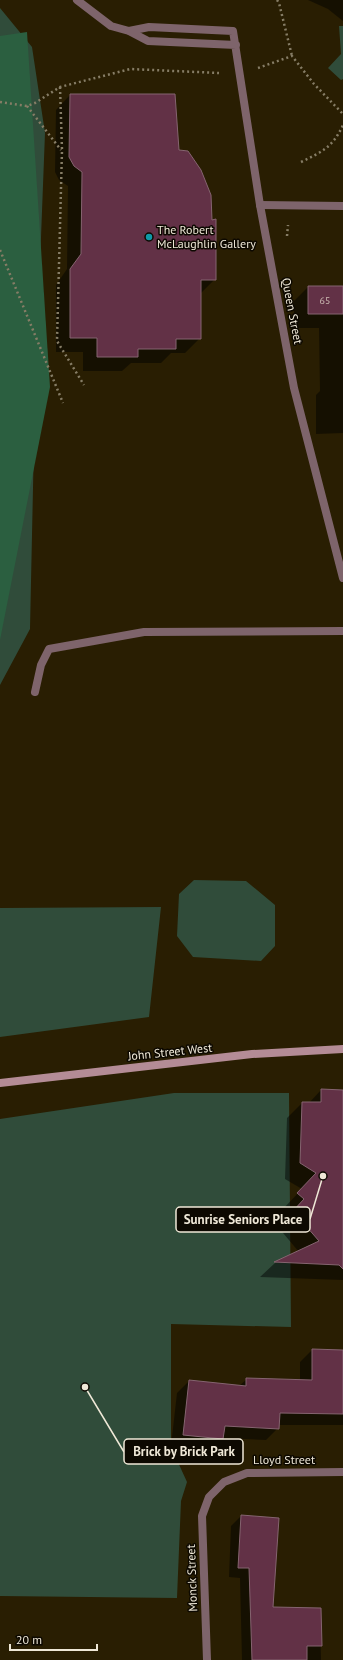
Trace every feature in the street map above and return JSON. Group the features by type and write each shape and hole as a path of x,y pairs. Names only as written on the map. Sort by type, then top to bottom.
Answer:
{"street":[{"path":"77,0 111,26 129,31 148,41 236,45"},
{"name":"Queen Street","path":"129,31 149,27 234,31 239,73 260,205 294,388 343,578"},
{"path":"260,205 343,206"},
{"path":"35,692 41,665 50,649 144,632 343,631"},
{"name":"John Street West","path":"0,1083 252,1054 343,1049"},
{"name":"Lloyd Street","path":"209,1497 224,1482 247,1473 343,1472"},
{"name":"Monck Street","path":"207,1660 202,1516 209,1497"}],"path":[{"path":"277,0 292,56 314,84 343,114"},
{"path":"0,102 27,106 35,103 60,87 130,69 239,73 292,56"},
{"path":"60,87 62,150 57,341 84,385"},
{"path":"27,106 62,150"},
{"path":"301,162 319,154 330,146 343,124"},
{"path":"0,250 63,404"}],"green space":[{"path":"0,8 32,47 45,133 35,394 30,629 0,685"},
{"path":"339,26 343,26 343,79 341,80 328,68 341,54"},
{"path":"27,32 50,387 0,640 0,36"},
{"path":"194,880 246,881 275,905 275,946 261,961 193,957 177,936 179,894"},
{"path":"161,907 149,1017 0,1037 0,908"},
{"path":"174,1093 289,1093 291,1327 171,1324 171,1447 187,1482 181,1501 177,1598 0,1596 0,1119"}],"building":[{"name":"The Robert McLaughlin Gallery","path":"70,94 175,94 179,150 188,151 201,170 211,195 212,220 216,219 216,280 201,280 201,339 176,339 176,349 138,349 138,357 97,357 97,338 70,338 70,269 81,254 82,172 74,166 69,157"},
{"path":"308,286 343,286 343,314 308,314"},
{"path":"321,1089 343,1090 343,1269 339,1265 274,1262 319,1241 293,1211 304,1199 297,1193 316,1173 300,1163 302,1102 321,1102"},
{"path":"312,1349 343,1350 343,1414 280,1413 279,1429 225,1426 223,1439 183,1435 189,1380 246,1386 246,1378 312,1380"},
{"path":"241,1515 279,1518 273,1607 321,1608 322,1646 307,1646 307,1660 252,1660 249,1568 238,1568"}],"place":[{"name":"The Robert McLaughlin Gallery","path":"149,237"},
{"name":"Sunrise Seniors Place","path":"323,1176"},
{"name":"Brick by Brick Park","path":"85,1387"}]}
